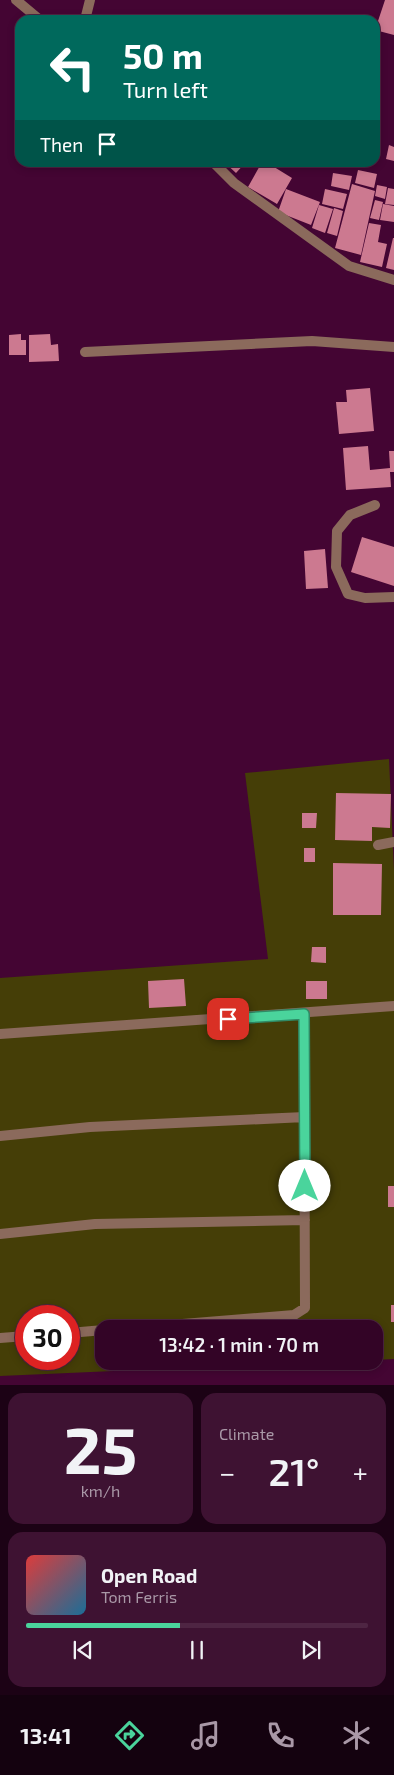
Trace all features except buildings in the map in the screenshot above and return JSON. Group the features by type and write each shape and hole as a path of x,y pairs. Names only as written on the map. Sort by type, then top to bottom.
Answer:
{"street":[{"path":"16,0 34,15"},
{"path":"86,15 90,0"},
{"path":"218,167 234,183 349,266 394,280"},
{"path":"85,352 312,341 394,347"},
{"path":"375,505 350,515 337,531 336,567 348,594 365,598 394,596"},
{"path":"378,845 394,842"},
{"path":"0,1034 304,1014 394,1006"},
{"path":"232,1320 294,1315 305,1308 304,1014"},
{"path":"0,1136 90,1127 305,1117"},
{"path":"0,1234 95,1224 305,1220"},
{"path":"80,1332 95,1331"},
{"path":"0,1338 15,1337"}],"shaded area":[{"path":"389,759 394,870 394,1359 383,1360 383,1320 95,1320 95,1370 136,1370 0,1376 0,978 268,959 245,773"}],"route":[{"path":"228,1019 304,1014 305,1186"}]}
